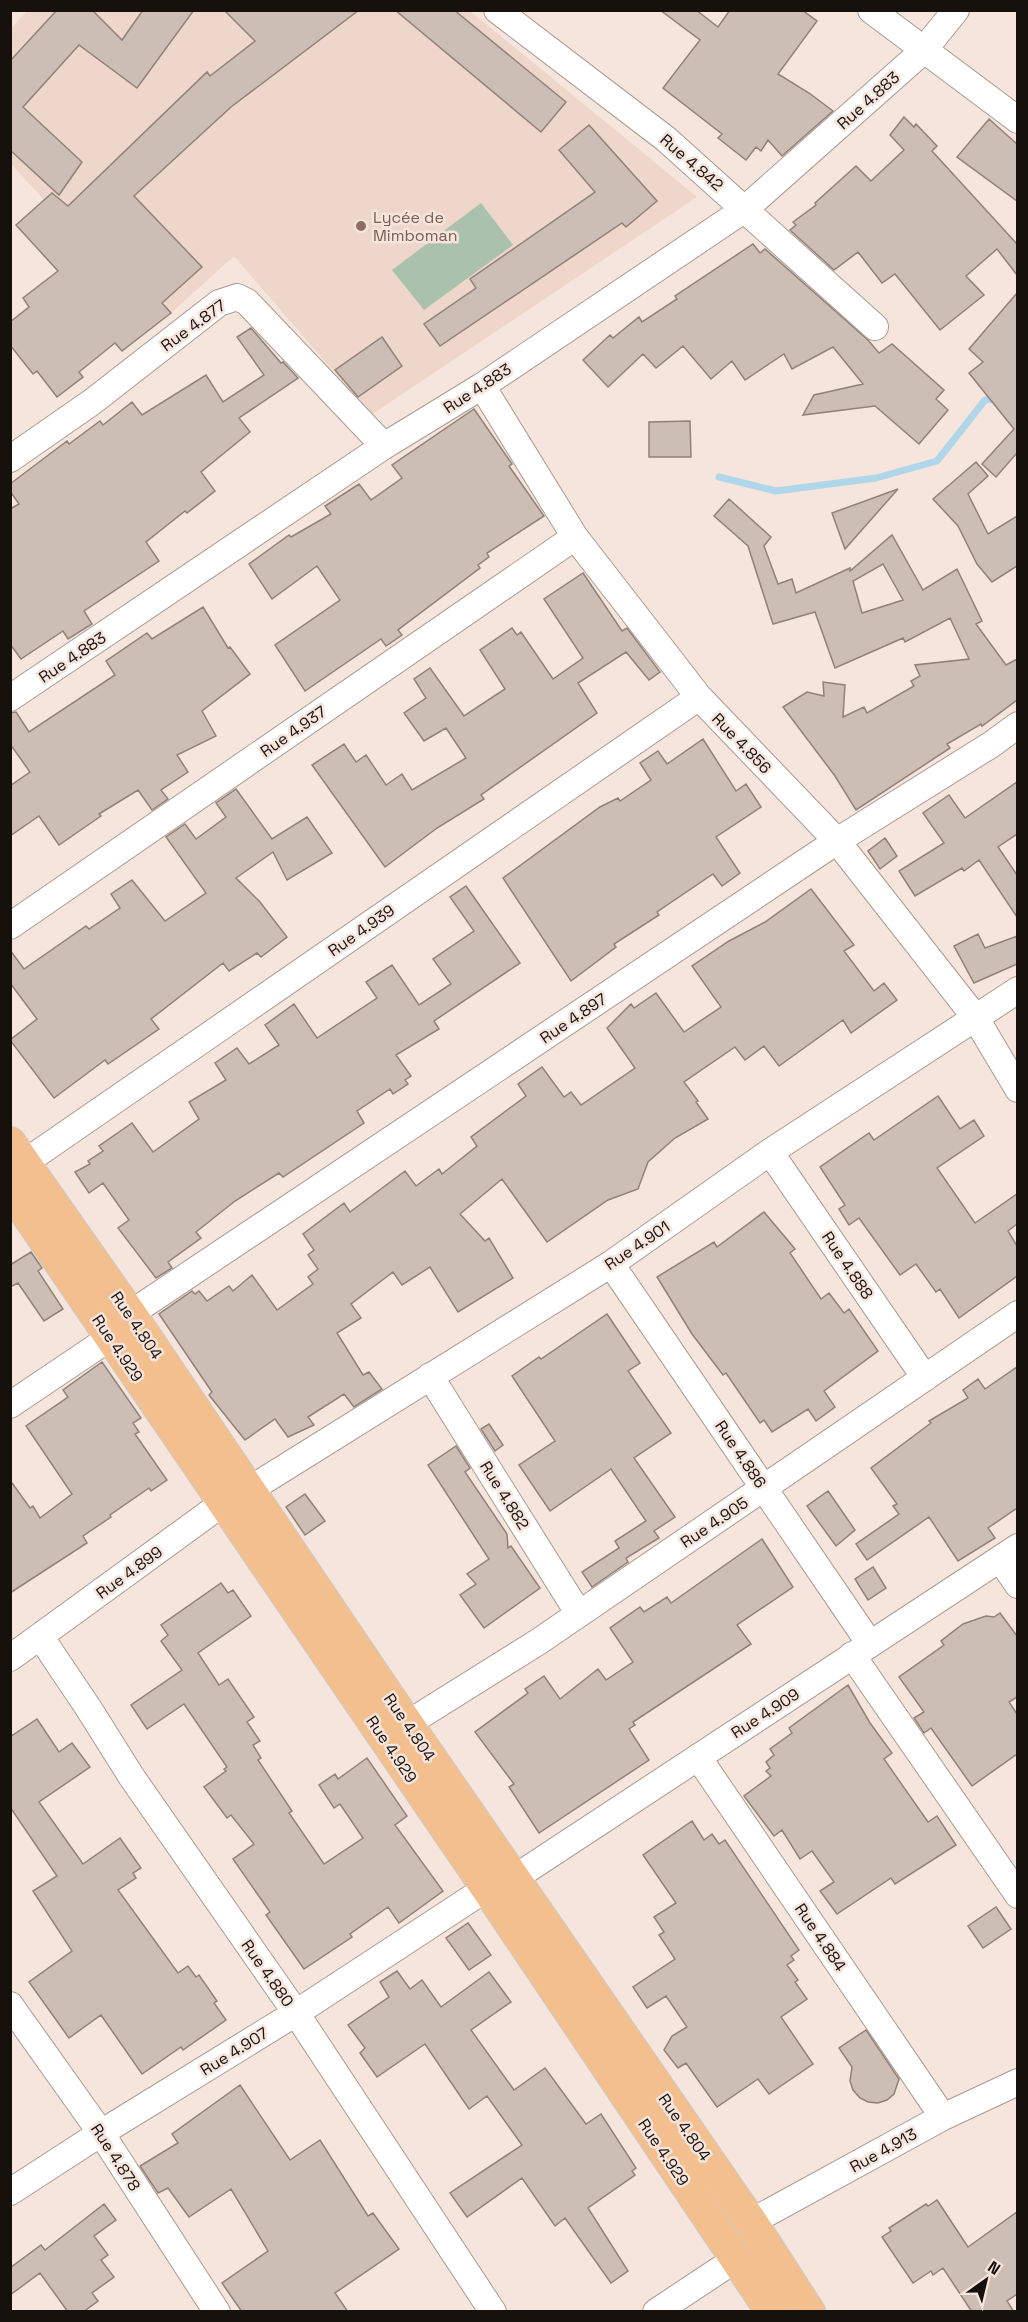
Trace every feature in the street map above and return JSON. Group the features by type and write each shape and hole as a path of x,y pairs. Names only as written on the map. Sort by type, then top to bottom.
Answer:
{"main road":[{"name":"Rue 4.804","path":"15,1165 236,1497 408,1724 500,1884 751,2222 809,2312"},
{"name":"Rue 4.929","path":"236,1497 500,1884 736,2259 772,2312"}],"street":[{"name":"Rue 4.842","path":"497,10 666,139 875,327"},
{"path":"871,10 1017,120"},
{"name":"Rue 4.883","path":"10,698 384,446 482,386 745,209 923,51 956,10"},
{"name":"Rue 4.877","path":"10,459 92,402 219,303 237,297 248,302 255,309 384,446"},
{"name":"Rue 4.856","path":"482,386 575,537 699,697 837,841 975,1017 1017,1089"},
{"name":"Rue 4.937","path":"10,926 575,537"},
{"name":"Rue 4.939","path":"15,1165 699,697"},
{"name":"Rue 4.897","path":"10,1405 120,1325 837,841 992,744 1017,725"},
{"name":"Rue 4.901","path":"236,1497 611,1264 770,1152 1017,990"},
{"name":"Rue 4.888","path":"770,1152 925,1378"},
{"name":"Rue 4.886","path":"611,1264 764,1488 861,1650 1017,1895"},
{"name":"Rue 4.905","path":"408,1724 579,1614 1017,1314"},
{"name":"Rue 4.882","path":"430,1376 579,1614"},
{"name":"Rue 4.899","path":"10,1658 236,1497"},
{"path":"1008,1553 1017,1585"},
{"name":"Rue 4.909","path":"500,1884 1008,1553"},
{"name":"Rue 4.880","path":"40,1636 131,1776 296,2013 493,2312"},
{"name":"Rue 4.884","path":"698,1757 944,2117"},
{"name":"Rue 4.907","path":"10,2192 500,1884"},
{"name":"Rue 4.878","path":"10,2005 101,2133 217,2312"},
{"name":"Rue 4.913","path":"751,2222 944,2117 1017,2082"},
{"path":"656,2312 736,2259"}],"shaded area":[{"name":"Lycée de Mimboman","path":"469,10 697,197 371,415 234,256 171,313 145,285 133,296 11,164 11,29 27,11"}],"green space":[{"path":"481,203 513,245 424,310 392,270"}],"building":[{"path":"57,10 92,10 122,40 143,10 194,10 137,88 79,45 23,107 82,162 59,195 10,150 10,61"},
{"path":"224,10 359,10 231,107 134,196 202,267 162,303 171,313 122,351 115,343 79,372 83,377 57,397 37,371 33,374 10,345 10,322 29,307 23,298 58,271 16,225 52,193 68,206 207,72 210,76 255,41"},
{"path":"395,10 454,10 566,102 541,132"},
{"path":"660,10 696,10 718,27 730,10 802,10 817,21 778,74 833,111 782,156 768,140 761,151 756,147 746,160 718,138 722,134 663,88 700,40"},
{"path":"904,117 914,127 916,124 937,146 932,151 1017,244 1017,275 997,249 966,276 984,295 940,330 895,274 882,283 858,252 834,270 790,230 796,225 793,222 816,205 815,203 856,166 871,181 904,150 890,135"},
{"path":"989,119 1017,144 1017,201 957,157"},
{"path":"589,125 657,201 626,227 622,223 440,346 424,324 476,288 470,279 595,192 559,150"},
{"path":"753,244 760,253 765,249 868,340 879,353 892,344 944,390 936,399 948,410 919,444 875,406 803,415 814,395 863,384 833,347 792,369 784,354 745,380 732,361 711,379 683,346 656,368 643,354 608,387 583,360 610,335 613,338 639,317 642,322 677,299 675,296"},
{"path":"1017,293 1017,453 996,477 982,464 1014,429 969,373 983,362 969,349"},
{"path":"251,328 281,363 283,362 298,378 239,418 250,432 201,472 215,491 146,542 159,561 84,611 92,624 68,639 63,631 21,659 10,644 10,509 19,504 10,491 10,484 67,441 69,444 100,421 103,425 132,402 142,415 206,375 223,402 264,375 237,337"},
{"path":"382,337 402,366 358,397 335,370"},
{"path":"474,409 512,464 509,466 544,516 487,553 489,557 478,565 480,568 398,630 402,635 386,646 381,639 305,691 275,645 340,600 317,566 272,599 249,564 289,535 291,537 331,514 325,506 359,484 371,500 402,478 392,465"},
{"path":"690,421 691,457 649,457 649,422"},
{"path":"976,462 988,476 968,494 988,534 1017,516 1017,566 992,582 977,564 958,526 933,499"},
{"path":"898,489 845,549 832,513"},
{"path":"729,499 771,537 764,546 778,584 792,579 796,593 850,568 850,571 892,535 923,590 957,569 982,621 976,624 1006,665 1017,659 1017,700 982,726 981,724 947,744 950,748 856,810 835,776 783,707 807,692 824,696 823,682 845,685 843,717 864,707 867,713 914,686 911,681 920,676 915,665 969,659 950,618 905,642 903,638 835,668 815,612 773,624 748,546 714,516","holes":["883,564 903,600 862,613 853,581"]},
{"path":"583,573 622,631 627,628 660,672 649,680 626,652 578,683 597,713 481,795 484,799 437,828 385,867 312,765 344,744 356,762 366,755 386,785 402,774 412,790 466,758 446,728 424,741 404,713 426,698 414,679 430,668 464,716 505,689 480,650 512,628 517,635 521,632 553,679 583,658 544,599"},
{"path":"203,607 228,648 230,647 250,674 202,711 216,736 177,755 188,772 161,790 168,799 152,810 138,790 99,814 101,816 59,845 39,816 10,836 10,786 30,772 10,744 10,713 16,712 29,732 115,675 106,661 147,633 152,639"},
{"path":"703,739 736,791 746,784 761,807 716,837 740,873 722,886 713,874 657,912 659,915 614,944 616,947 571,981 503,878 600,807 618,798 620,801 651,780 640,763 658,751 667,764"},
{"path":"1017,782 1017,834 998,847 1017,875 1017,917 979,860 964,871 962,868 915,896 899,871 944,843 923,813 949,795 965,818"},
{"path":"236,789 272,839 307,817 332,853 287,880 273,852 236,878 260,902 287,937 261,957 257,953 229,971 223,963 151,1019 159,1029 108,1064 105,1060 54,1098 10,1040 37,1019 10,983 10,950 24,969 86,926 89,929 120,908 111,894 132,880 165,921 206,893 166,837 185,824 196,839 226,817 216,803"},
{"path":"885,838 897,856 880,869 868,851"},
{"path":"466,886 520,963 434,1021 439,1029 396,1055 411,1076 405,1080 408,1084 393,1094 390,1089 357,1111 364,1123 283,1177 279,1173 235,1201 196,1232 201,1238 168,1262 172,1268 156,1278 118,1228 129,1220 103,1183 89,1193 75,1172 90,1164 88,1161 103,1151 99,1146 132,1123 153,1152 199,1119 189,1102 226,1080 215,1063 237,1048 249,1064 279,1045 265,1025 294,1004 317,1038 377,998 366,982 392,965 419,1005 451,984 433,959 474,931 450,897"},
{"path":"811,889 854,945 844,951 874,991 884,983 897,1000 851,1033 843,1020 779,1066 764,1046 745,1060 735,1047 684,1082 708,1119 675,1138 648,1162 638,1189 608,1200 547,1242 502,1179 460,1214 485,1241 489,1238 513,1278 458,1312 430,1267 402,1285 393,1272 351,1304 361,1318 337,1333 363,1375 369,1372 382,1389 354,1407 344,1394 308,1417 314,1425 288,1437 275,1419 245,1440 209,1395 212,1392 159,1314 192,1291 195,1294 199,1291 207,1301 229,1286 233,1291 252,1275 277,1310 313,1284 308,1277 318,1269 308,1255 314,1250 303,1234 344,1203 350,1212 405,1171 416,1186 439,1169 442,1174 477,1146 471,1137 526,1096 518,1084 542,1067 564,1097 571,1092 581,1105 635,1068 607,1028 631,1004 634,1008 656,993 684,1032 721,1007 692,966 729,941 765,922"},
{"path":"978,934 985,948 1017,936 1017,964 974,983 954,946"},
{"path":"938,1096 960,1129 974,1120 984,1136 937,1168 975,1223 1017,1194 1017,1224 1008,1231 1017,1246 1017,1276 959,1318 940,1289 936,1292 916,1264 900,1275 859,1218 849,1225 839,1209 845,1205 820,1167 869,1133 874,1140"},
{"path":"764,1212 795,1249 790,1253 821,1299 829,1293 844,1313 849,1309 878,1351 824,1391 835,1407 816,1421 808,1409 772,1432 764,1420 760,1423 726,1373 723,1375 692,1334 657,1277 714,1242 717,1247"},
{"path":"31,1252 42,1268 38,1271 63,1309 44,1321 18,1283 10,1287 10,1265"},
{"path":"607,1314 640,1363 628,1371 671,1433 634,1458 675,1517 654,1531 659,1538 626,1558 628,1562 592,1587 582,1572 619,1548 615,1541 646,1521 611,1469 550,1511 519,1465 555,1441 512,1376"},
{"path":"102,1362 141,1418 133,1423 139,1432 135,1434 167,1480 151,1491 149,1488 110,1515 111,1517 83,1536 87,1543 10,1593 10,1480 30,1508 33,1506 40,1518 72,1494 26,1426 68,1397 63,1390"},
{"path":"1017,1367 1017,1508 988,1528 995,1538 958,1561 929,1517 867,1560 856,1544 899,1514 893,1506 897,1504 871,1468 931,1423 929,1421 968,1398 963,1390 978,1379 985,1389"},
{"path":"489,1424 503,1445 495,1451 481,1429"},
{"path":"456,1446 470,1468 465,1472 507,1534 508,1548 511,1546 540,1588 484,1628 460,1595 476,1584 467,1574 489,1559 428,1465"},
{"path":"828,1491 855,1530 836,1546 807,1506"},
{"path":"305,1494 325,1521 305,1535 286,1507"},
{"path":"762,1539 793,1587 737,1625 751,1644 633,1722 635,1725 629,1729 649,1760 539,1833 509,1787 514,1784 475,1732 528,1693 525,1689 544,1676 560,1699 598,1669 606,1680 633,1662 610,1628 640,1607 644,1612 667,1597 671,1603"},
{"path":"873,1567 886,1588 868,1600 855,1579"},
{"path":"221,1583 228,1593 233,1590 251,1616 198,1653 219,1685 228,1679 254,1717 247,1722 260,1741 253,1745 261,1758 258,1760 292,1811 289,1813 324,1864 363,1838 340,1804 334,1808 319,1785 335,1774 338,1779 367,1758 407,1816 395,1825 443,1891 399,1923 388,1907 350,1934 352,1937 304,1969 266,1915 270,1912 233,1859 254,1844 231,1815 227,1818 204,1787 226,1771 224,1769 227,1767 184,1704 147,1729 131,1705 182,1670 161,1641 168,1635 161,1625"},
{"path":"1000,1613 1017,1636 1017,1697 1009,1702 1017,1714 1017,1754 972,1786 931,1728 924,1733 914,1718 924,1712 899,1677 944,1645 941,1641 963,1624 986,1616 994,1617"},
{"path":"848,1685 870,1723 892,1753 884,1759 928,1822 937,1816 956,1845 895,1884 891,1878 837,1914 820,1891 834,1882 812,1851 800,1859 782,1830 774,1836 744,1796 771,1776 766,1771 770,1768 766,1762 774,1755 770,1749 792,1733 789,1728"},
{"path":"37,1719 59,1752 72,1743 90,1767 39,1802 83,1864 120,1838 141,1868 133,1873 136,1878 118,1890 178,1973 188,1966 196,1977 199,1975 217,2001 214,2003 226,2020 183,2050 181,2047 142,2074 101,2015 69,2038 29,1982 72,1951 33,1891 57,1876 10,1807 10,1737"},
{"path":"692,1821 704,1840 712,1834 719,1844 725,1840 799,1950 791,1956 794,1960 787,1965 798,1980 795,1982 807,1999 781,2017 813,2064 769,2094 758,2079 717,2107 686,2063 678,2068 664,2050 672,2036 687,2027 666,1996 647,2008 633,1987 675,1959 659,1935 664,1932 654,1917 676,1903 643,1855"},
{"path":"996,1907 1011,1929 983,1948 968,1926"},
{"path":"468,1923 491,1955 469,1970 446,1938"},
{"path":"397,1971 410,1989 422,1980 441,2007 489,1972 511,2002 471,2030 514,2090 545,2068 586,2124 601,2114 636,2168 632,2171 635,2175 588,2208 628,2271 611,2283 565,2218 555,2226 522,2178 467,2217 450,2193 522,2145 487,2096 469,2109 425,2044 377,2077 360,2053 365,2048 348,2025 389,1997 380,1982"},
{"path":"866,2030 899,2079 894,2094 878,2103 860,2098 853,2090 850,2081 852,2067 839,2048"},
{"path":"240,2085 290,2160 320,2140 368,2216 373,2213 399,2249 335,2293 348,2312 242,2312 222,2283 268,2251 231,2189 189,2217 168,2188 158,2193 140,2166 178,2143 172,2134"},
{"path":"937,2200 968,2247 1017,2212 1017,2294 1007,2301 1014,2312 972,2312 943,2268 933,2275 931,2271 913,2283 882,2237 891,2231 889,2228 926,2204 928,2206"},
{"path":"104,2204 116,2220 94,2236 108,2255 101,2260 114,2277 92,2293 98,2301 83,2312 68,2312 40,2273 10,2295 10,2268 41,2245 45,2250"}],"waterway":[{"path":"719,477 776,491 876,478 937,461 985,400 997,399"}],"place":[{"name":"Lycée de Mimboman","path":"361,226"}]}
